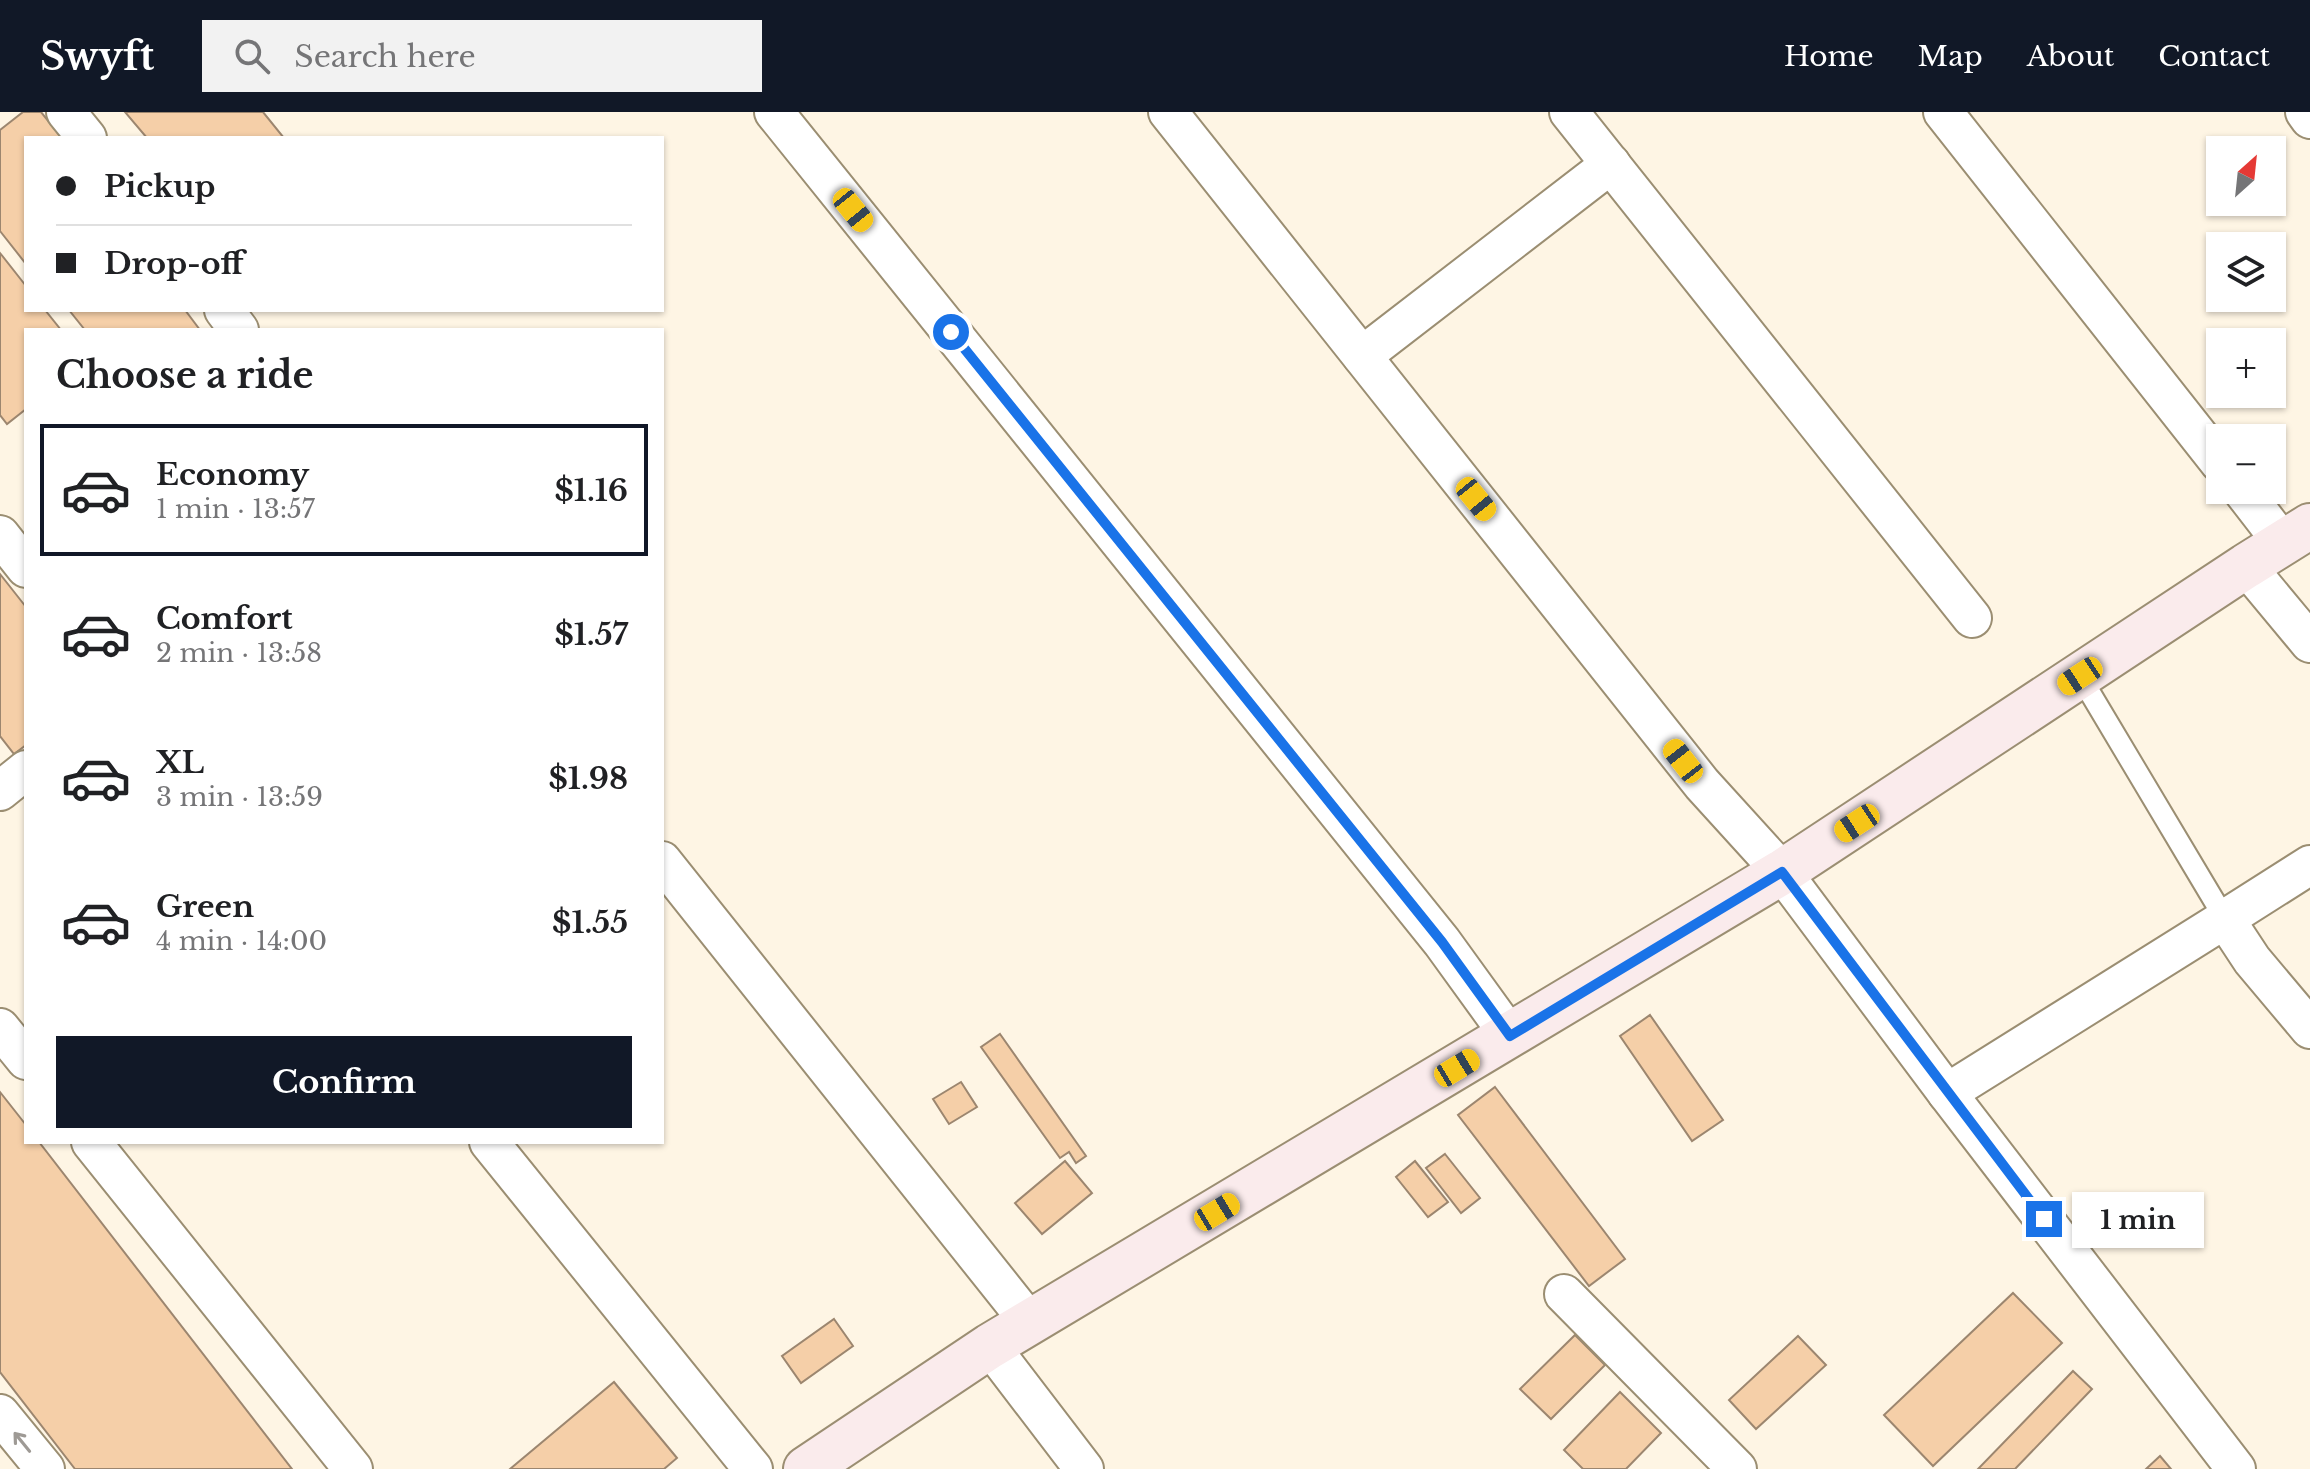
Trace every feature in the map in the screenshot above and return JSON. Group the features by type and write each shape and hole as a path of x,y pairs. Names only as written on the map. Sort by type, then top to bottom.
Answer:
{"street":[{"path":"66,112 85,136"},
{"path":"774,112 1442,942 1510,1036"},
{"path":"1168,112 1702,784 1782,872 1947,1093 2236,1469"},
{"path":"1569,112 1972,618"},
{"path":"1943,112 2206,445"},
{"path":"2305,112 2310,119"},
{"path":"1362,356 1611,164"},
{"path":"806,1469 990,1346 1782,872 2297,534 2260,504"},
{"path":"0,535 24,565"},
{"path":"2246,566 2310,643"},
{"path":"0,791 24,772"},
{"path":"664,864 1031,1324"},
{"path":"1947,1093 2310,865"},
{"path":"2225,919 2252,960 2310,1029"},
{"path":"0,1028 24,1058"},
{"path":"93,1144 353,1469"},
{"path":"491,1144 753,1469"},
{"path":"1564,1294 1737,1469"},
{"path":"990,1346 1084,1469"},
{"path":"0,1414 45,1469"}],"lane":[{"path":"2080,676 2225,919"}],"building":[{"path":"23,112 41,112 60,136 24,136 24,261 0,231 0,130"},
{"path":"125,112 263,112 282,136 145,136"},
{"path":"0,253 24,283 24,312 47,312 59,328 24,328 24,411 7,424 0,415"},
{"path":"71,312 186,312 198,328 83,328"},
{"path":"0,574 24,604 24,746 14,754 0,736"},
{"path":"1650,1015 1723,1120 1692,1141 1620,1036"},
{"path":"1000,1034 1086,1156 1076,1163 1069,1152 1060,1158 981,1047"},
{"path":"961,1082 977,1107 949,1124 933,1099"},
{"path":"1495,1087 1625,1259 1589,1286 1458,1115"},
{"path":"0,1092 24,1122 24,1144 41,1144 292,1469 75,1469 0,1372"},
{"path":"1445,1154 1480,1198 1461,1213 1426,1168"},
{"path":"1065,1161 1092,1193 1042,1234 1015,1203"},
{"path":"1415,1161 1448,1202 1428,1217 1396,1177"},
{"path":"2013,1293 2062,1343 1933,1466 1884,1415"},
{"path":"834,1319 853,1346 801,1383 782,1356"},
{"path":"1575,1335 1605,1365 1551,1419 1520,1389"},
{"path":"1798,1336 1826,1365 1756,1429 1729,1400"},
{"path":"2073,1371 2092,1389 2015,1469 1978,1469"},
{"path":"614,1382 677,1458 664,1469 510,1469"},
{"path":"1620,1392 1661,1433 1626,1469 1583,1469 1564,1450"},
{"path":"2160,1456 2171,1469 2146,1469"}],"route":[{"path":"951,332 1442,942 1510,1036 1782,872 2044,1219"}]}
